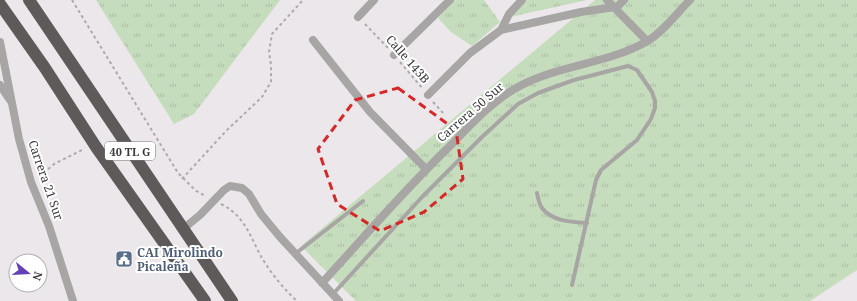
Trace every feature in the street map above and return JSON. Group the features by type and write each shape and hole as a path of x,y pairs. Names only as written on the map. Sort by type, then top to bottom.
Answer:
{"highway":[{"name":"40 TL G","path":"29,0 232,301"},
{"name":"40 TL G","path":"0,4 45,68 96,147 205,301"}],"street":[{"path":"358,17 374,0"},
{"path":"394,55 450,0"},
{"path":"501,30 509,14 522,0"},
{"path":"608,0 647,41"},
{"path":"428,96 470,53 501,30 581,12 615,8 624,0"},
{"name":"Carrera 50 Sur","path":"322,283 426,169 477,119 508,93 530,81 619,54 647,41 690,0"},
{"path":"314,40 370,112 426,169"},
{"name":"Carrera 21 Sur","path":"0,42 19,139 31,182 49,226 72,301"},
{"path":"0,85 12,102"},
{"path":"183,229 230,186 242,188 249,194 261,214 280,238 339,301"}],"lane":[{"path":"333,295 423,196 482,137 518,104 538,93 574,80 628,66 636,70 652,92 655,101 655,108 651,120 637,140 601,170 596,180 572,285"},
{"path":"537,193 541,208 549,215 565,221 586,223"},
{"path":"295,254 363,201"}],"path":[{"path":"72,0 182,179 195,190 225,206 243,221 267,266 297,301"},
{"path":"182,179 226,131 262,97 270,82 271,65 269,52 272,34 303,0"},
{"name":"Calle 143B","path":"358,17 394,55 444,114"},
{"path":"31,182 54,164 82,149 96,147"}],"highlighted area":[{"path":"398,88 456,130 463,179 424,212 380,231 337,204 318,149 355,100"}],"green space":[{"path":"96,0 280,0 194,114 174,124"},
{"path":"455,0 484,0 500,22 472,46 451,32 438,18"},
{"path":"527,0 587,0 510,17"},
{"path":"595,0 857,0 857,270 810,301 356,301 301,246"}],"place":[{"name":"CAI Mirolindo Picaleña","path":"124,259"}]}
